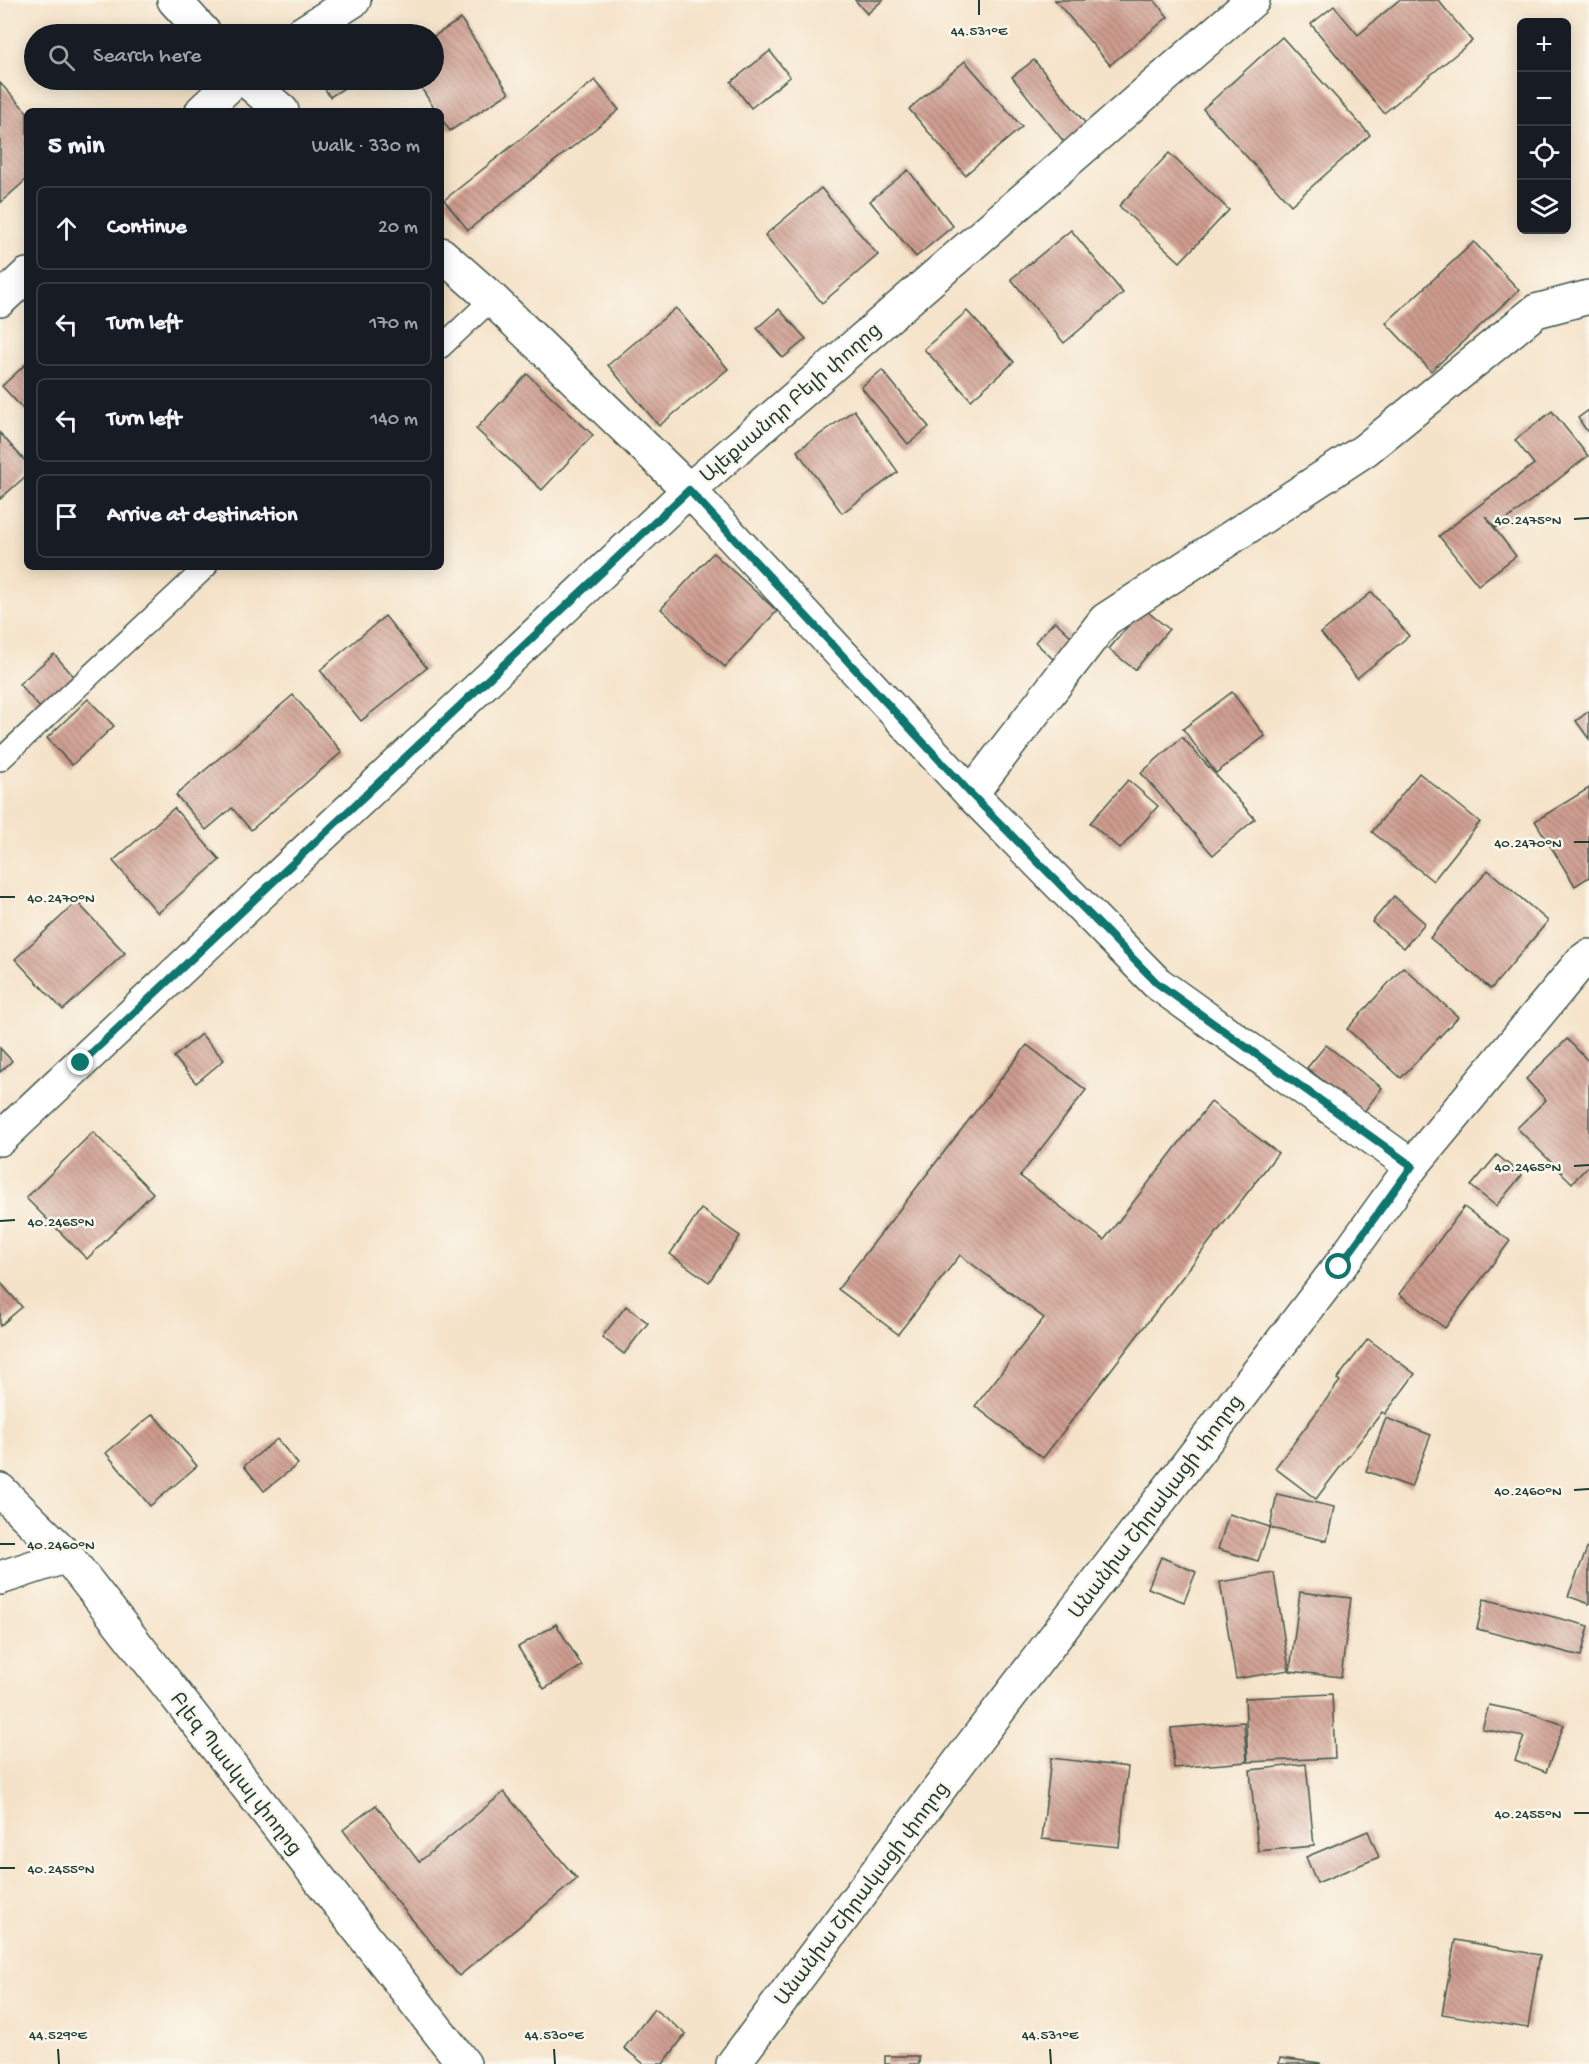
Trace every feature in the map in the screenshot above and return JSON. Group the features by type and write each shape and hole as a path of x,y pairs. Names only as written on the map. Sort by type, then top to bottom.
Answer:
{"street":[{"path":"174,0 196,24"},
{"path":"317,24 354,0"},
{"name":"Ալեքսանդր Բելի փողոց","path":"0,1139 689,490 1253,0"},
{"path":"205,108 224,90"},
{"path":"258,90 279,108"},
{"path":"444,257 492,299 689,490 971,794 1157,983 1412,1166"},
{"path":"0,300 24,278"},
{"path":"971,794 1106,620 1365,450 1536,311 1589,297"},
{"name":"Անանիա Շիրակացի փողոց","path":"733,2064 980,1734 1339,1267 1412,1166 1581,962 1589,956"},
{"name":"Բլեզ Պասկալ փողոց","path":"0,1490 67,1556 464,2064"},
{"path":"0,1578 67,1556"}],"lane":[{"path":"444,344 492,299"},
{"path":"0,760 203,570"}],"building":[{"path":"855,0 883,0 867,14"},
{"path":"1055,0 1154,0 1168,17 1110,65"},
{"path":"1399,0 1438,0 1472,41 1384,113 1311,24 1334,6 1358,35"},
{"path":"461,19 509,93 450,131 444,122 444,108 434,108 422,90 444,90 444,30"},
{"path":"1282,37 1370,135 1291,205 1203,109"},
{"path":"770,51 790,77 751,108 731,82"},
{"path":"1034,60 1086,124 1064,142 1012,77"},
{"path":"965,61 1022,127 965,175 909,109"},
{"path":"595,80 619,110 468,230 444,200"},
{"path":"0,83 24,109 24,182 0,203"},
{"path":"325,90 341,90 330,97"},
{"path":"1169,153 1229,210 1180,262 1119,206"},
{"path":"908,170 953,226 916,257 870,201"},
{"path":"821,188 878,255 822,303 765,235"},
{"path":"1071,230 1123,293 1064,343 1011,279"},
{"path":"1474,242 1519,290 1431,371 1386,323"},
{"path":"676,308 728,369 659,426 608,365"},
{"path":"779,309 806,339 783,358 757,328"},
{"path":"967,311 1014,362 971,400 924,349"},
{"path":"24,366 24,410 2,386"},
{"path":"882,370 929,427 908,444 861,387"},
{"path":"527,374 593,435 542,490 476,429"},
{"path":"854,410 898,472 842,513 797,451"},
{"path":"1589,410 1589,434 1578,418"},
{"path":"1552,411 1588,456 1496,528 1485,516 1516,556 1478,585 1439,536 1534,464 1515,440"},
{"path":"0,433 24,460 24,478 0,499"},
{"path":"713,553 777,611 725,667 661,609"},
{"path":"1372,592 1409,636 1357,678 1321,633"},
{"path":"1143,608 1169,629 1135,670 1109,649"},
{"path":"385,616 427,668 361,721 320,670"},
{"path":"1055,621 1075,640 1055,661 1035,642"},
{"path":"54,654 76,679 41,709 19,684"},
{"path":"1232,692 1265,736 1216,773 1183,729"},
{"path":"293,695 342,752 251,830 232,808 206,830 176,795"},
{"path":"88,699 114,726 72,765 47,738"},
{"path":"1589,711 1589,739 1576,721"},
{"path":"1182,737 1255,819 1213,855 1141,773"},
{"path":"1419,773 1480,822 1433,881 1372,832"},
{"path":"1128,780 1158,806 1120,849 1090,823"},
{"path":"1589,788 1589,877 1575,886 1535,821"},
{"path":"174,808 220,860 158,913 113,861"},
{"path":"1488,870 1548,921 1491,989 1430,938"},
{"path":"1394,896 1425,923 1404,948 1372,922"},
{"path":"77,902 125,953 63,1010 15,959"},
{"path":"1403,967 1458,1017 1401,1078 1347,1029"},
{"path":"201,1034 224,1060 196,1083 174,1057"},
{"path":"1567,1039 1589,1062 1589,1165 1572,1183 1517,1128 1546,1100 1526,1079"},
{"path":"1027,1045 1086,1090 1020,1176 1104,1240 1211,1102 1278,1153 1043,1458 975,1406 1044,1318 960,1255 898,1334 838,1289"},
{"path":"1326,1045 1382,1088 1364,1112 1307,1068"},
{"path":"0,1048 12,1061 0,1072"},
{"path":"93,1132 153,1193 87,1259 26,1198"},
{"path":"1497,1155 1522,1175 1496,1206 1471,1186"},
{"path":"1464,1207 1510,1241 1445,1328 1399,1294"},
{"path":"701,1209 740,1236 709,1282 670,1254"},
{"path":"0,1282 22,1307 0,1326"},
{"path":"626,1306 648,1323 624,1354 602,1337"},
{"path":"1368,1339 1415,1374 1385,1414 1382,1412 1316,1499 1275,1468 1340,1381 1337,1379"},
{"path":"153,1414 197,1466 150,1506 106,1453"},
{"path":"1386,1418 1431,1435 1411,1487 1366,1471"},
{"path":"277,1439 298,1464 264,1491 244,1466"},
{"path":"1277,1494 1334,1507 1327,1541 1270,1528"},
{"path":"1229,1514 1270,1527 1258,1561 1218,1549"},
{"path":"1589,1544 1589,1604 1568,1596"},
{"path":"1161,1557 1196,1572 1184,1602 1148,1588"},
{"path":"1274,1573 1289,1670 1236,1679 1220,1582"},
{"path":"1300,1592 1351,1598 1341,1677 1290,1671"},
{"path":"1484,1599 1589,1626 1581,1656 1477,1629"},
{"path":"556,1624 582,1666 544,1689 518,1647"},
{"path":"1332,1694 1335,1758 1248,1762 1245,1698"},
{"path":"1489,1705 1533,1714 1564,1725 1546,1772 1515,1760 1524,1737 1482,1729"},
{"path":"1244,1722 1247,1762 1174,1768 1171,1728"},
{"path":"1051,1758 1128,1767 1119,1847 1042,1839"},
{"path":"1306,1764 1314,1846 1258,1851 1250,1770"},
{"path":"504,1792 577,1879 459,1976 386,1888 343,1830 376,1805 419,1862"},
{"path":"1368,1831 1379,1857 1317,1883 1306,1857"},
{"path":"1455,1940 1540,1955 1528,2028 1442,2014"},
{"path":"654,2009 686,2034 663,2064 644,2064 624,2048"},
{"path":"885,2056 919,2056 919,2064 885,2064"},
{"path":"1280,2058 1320,2063 1320,2064 1279,2064"}],"route":[{"path":"81,1063 689,490 971,794 1157,983 1412,1166 1339,1267"}]}
